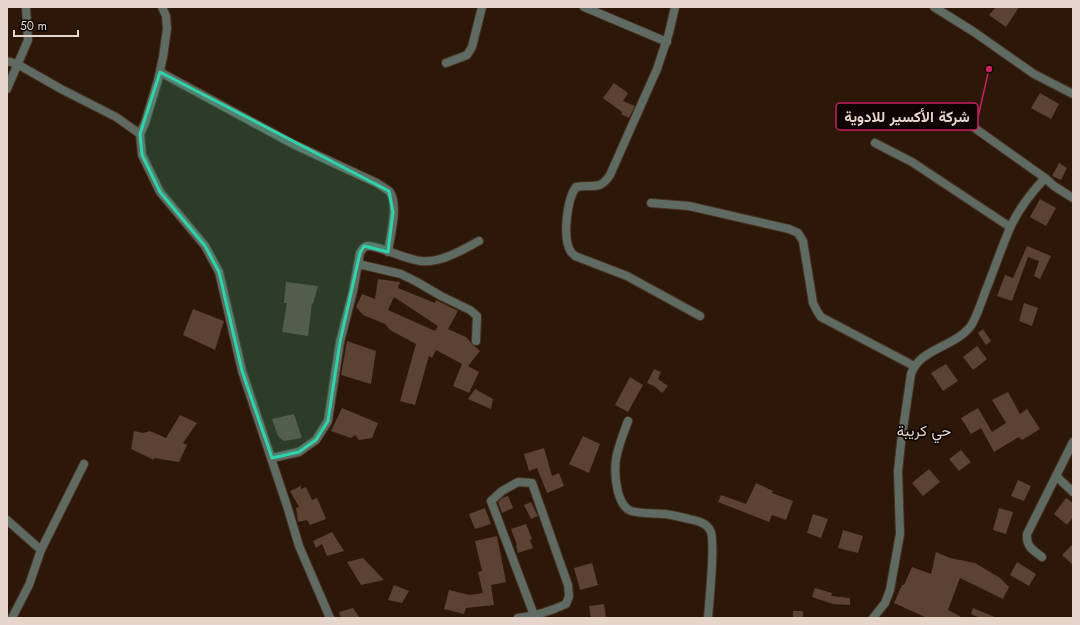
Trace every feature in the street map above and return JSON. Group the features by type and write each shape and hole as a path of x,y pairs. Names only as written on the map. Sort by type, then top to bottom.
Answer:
{"street":[{"path":"7,89 28,40 26,7"},
{"path":"162,7 166,16 167,29 160,72 145,123 140,134 142,155 160,192 205,246 219,272 242,371 272,458 299,546 330,618"},
{"path":"446,63 466,55 472,47 482,7"},
{"path":"584,7 666,42"},
{"path":"676,7 657,68 610,175 606,182 600,186 576,187 573,191 567,214 568,244 570,251 575,256 627,276 700,316"},
{"path":"934,7 974,32 1034,74 1073,94"},
{"path":"7,61 17,64 61,89 116,117 140,134"},
{"path":"160,72 293,144 377,183 389,191 393,199 393,212 388,252"},
{"path":"969,124 1054,186 1073,198"},
{"path":"875,143 912,162 1010,227"},
{"path":"873,618 885,603 890,590 900,534 898,471 911,374 914,366 925,356 955,339 969,327 984,294 1010,227 1026,200 1045,178"},
{"path":"651,203 689,206 789,229 798,233 803,241 814,303 821,316 914,366"},
{"path":"272,458 299,452 316,440 328,421 340,342 353,291 360,252 363,248 366,246 374,247 421,261 434,260 457,252 479,241"},
{"path":"358,264 401,274 470,310 477,316 476,341"},
{"path":"628,421 617,451 614,470 615,481 620,498 624,506 631,511 667,514 698,521 710,529 712,535 712,550 708,618"},
{"path":"1042,557 1028,546 1026,541 1027,534 1073,442"},
{"path":"12,618 29,585 42,550 84,464"},
{"path":"1056,476 1073,492"},
{"path":"518,618 534,615 553,610 566,604 569,596 568,585 532,483 518,482 502,491 490,501 534,615"},
{"path":"7,520 42,550"}],"highlighted area":[{"path":"160,72 389,191 393,212 388,252 364,246 360,253 340,342 328,421 316,440 299,452 272,458 242,371 219,272 205,246 160,192 142,155 140,134"}],"building":[{"path":"996,7 1019,7 1006,27 989,15"},
{"path":"614,83 628,93 623,101 635,106 629,118 621,114 622,112 603,98"},
{"path":"1040,93 1059,104 1051,119 1031,108"},
{"path":"1059,163 1067,168 1061,180 1052,176"},
{"path":"1040,199 1056,208 1046,226 1030,217"},
{"path":"1027,246 1051,256 1040,279 1034,276 1039,261 1028,257 1012,301 997,296 1005,275 1013,278"},
{"path":"378,279 400,282 398,288 435,303 436,300 458,311 448,329 466,337 480,351 468,366 479,372 469,393 453,386 462,364 436,350 432,358 429,356 415,405 400,401 416,344 390,330 385,324 363,315 356,307 362,294 375,299","holes":["394,297 438,326 435,331 388,310"]},
{"path":"286,282 318,286 313,304 312,303 308,336 282,332 287,303 284,303"},
{"path":"1024,303 1038,308 1032,326 1019,321"},
{"path":"193,309 224,321 215,350 183,335"},
{"path":"983,329 991,341 986,345 978,333"},
{"path":"347,341 376,351 371,384 341,375"},
{"path":"977,346 987,359 973,370 963,357"},
{"path":"946,364 958,381 943,391 931,373"},
{"path":"654,369 661,372 658,379 668,386 662,393 654,386 647,383"},
{"path":"630,377 643,385 628,412 615,405"},
{"path":"475,389 493,399 491,409 468,399"},
{"path":"1008,392 1020,414 1027,409 1040,429 1022,440 1019,437 994,452 981,428 971,434 961,418 978,408 992,432 1006,423 992,400"},
{"path":"342,408 378,423 372,438 359,440 355,435 351,438 331,431"},
{"path":"294,414 302,438 284,441 278,436 272,419"},
{"path":"180,415 197,423 183,443 187,445 179,462 154,458 154,460 131,449 134,431 143,433 150,431 166,438"},
{"path":"583,436 600,444 589,473 569,464"},
{"path":"544,448 552,476 559,473 564,486 547,493 537,468 529,471 524,454"},
{"path":"961,450 971,462 959,471 949,459"},
{"path":"929,469 940,482 923,496 912,483"},
{"path":"1018,480 1031,486 1024,501 1011,496"},
{"path":"756,483 773,491 772,493 793,501 786,520 772,515 769,522 718,502 721,495 746,504"},
{"path":"301,486 301,489 306,487 312,500 317,498 326,519 310,525 307,520 298,522 296,508 299,507 290,491"},
{"path":"508,496 513,508 502,513 498,502 502,498"},
{"path":"1066,498 1073,503 1073,517 1067,525 1054,514"},
{"path":"531,502 538,516 531,519 524,505"},
{"path":"485,508 491,524 475,529 469,514"},
{"path":"999,508 1013,512 1006,534 993,530"},
{"path":"813,514 828,519 821,538 807,533"},
{"path":"526,524 532,539 530,540 533,548 518,553 517,545 511,529"},
{"path":"843,530 863,536 858,553 838,548"},
{"path":"332,532 344,551 327,556 322,544 316,548 313,541"},
{"path":"497,536 506,582 491,585 494,605 466,608 464,614 444,609 449,590 470,595 483,593 478,572 482,571 475,541"},
{"path":"1073,544 1073,565 1062,555"},
{"path":"936,552 950,558 975,563 1000,578 1009,587 1003,599 960,578 948,610 963,618 927,618 894,603 912,567 931,574"},
{"path":"363,558 384,580 361,585 347,562"},
{"path":"1017,562 1036,574 1029,586 1010,575"},
{"path":"592,563 598,585 580,590 574,568"},
{"path":"394,585 409,591 402,603 388,600"},
{"path":"815,588 832,593 831,596 850,598 850,605 833,604 812,597"},
{"path":"604,604 606,618 591,618 589,606"},
{"path":"353,608 360,618 341,618 339,612"},
{"path":"973,608 997,618 980,618 971,614"},
{"path":"793,611 803,611 803,618 793,618"}],"place":[{"name":"شركة الأكسير للادوية","path":"989,69"}],"district":[{"name":"حي كريبة","path":"924,431"}]}
